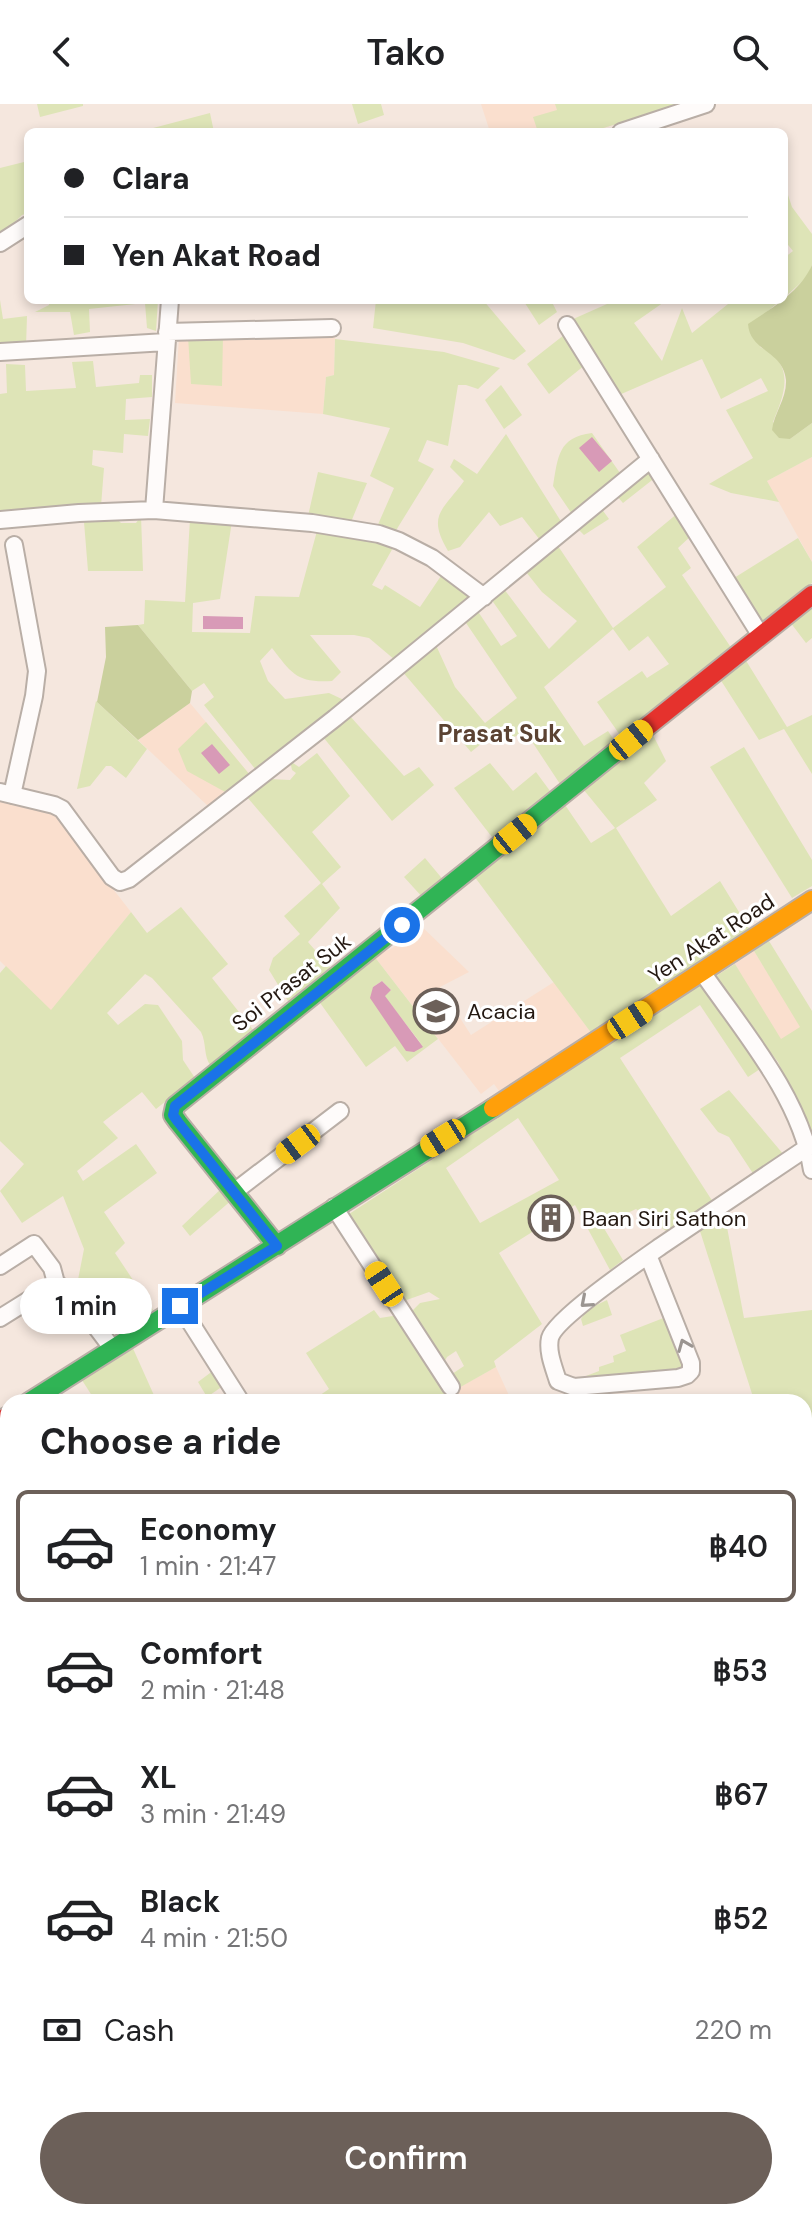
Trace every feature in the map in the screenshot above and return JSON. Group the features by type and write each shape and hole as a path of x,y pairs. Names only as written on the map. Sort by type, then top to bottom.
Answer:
{"street":[{"path":"660,126 706,104"},
{"path":"0,243 24,228"},
{"path":"154,510 170,304"},
{"path":"567,325 761,636"},
{"path":"0,352 268,327 332,328"},
{"path":"14,545 37,671 34,696 6,794 62,809 112,877 120,882 129,879 323,727 651,459"},
{"path":"0,520 154,510 312,523 379,534 432,558 484,597"},
{"name":"Soi Prasat Suk","path":"277,1246 178,1122 173,1115 175,1106 812,595"},
{"name":"Yen Akat Road","path":"41,1394 538,1080 812,900"},
{"path":"702,972 757,1051 795,1113 808,1147 812,1170"},
{"path":"234,1192 340,1111"},
{"path":"648,1255 691,1363 691,1371 678,1378 574,1387 558,1381 551,1360 549,1341 552,1333 607,1284 648,1255 808,1147"},
{"path":"334,1207 451,1387"},
{"path":"0,1266 34,1244 52,1268 56,1283 72,1295 112,1348"},
{"path":"0,1318 56,1283"},
{"path":"180,1306 236,1394"}],"shaded area":[{"path":"481,104 683,104 603,128 489,128"},
{"path":"335,334 334,375 326,377 323,414 175,403 179,337"},
{"path":"592,437 612,461 599,472 579,448"},
{"path":"812,457 812,562 767,481"},
{"path":"203,616 243,617 243,629 203,629"},
{"path":"190,703 250,775 209,807 138,740"},
{"path":"212,744 230,765 219,774 201,753"},
{"path":"0,801 52,811 131,912 51,1011 0,961"},
{"path":"417,922 469,972 440,987 471,1035 554,982 595,1038 499,1091 494,1084 481,1094 374,956 401,942 402,934"},
{"path":"754,951 801,1027 767,1049 713,978"},
{"path":"382,981 391,990 385,996 423,1047 414,1052 406,1051 370,998 373,987"},
{"path":"496,1367 508,1394 447,1394"}],"green space":[{"path":"37,104 83,104 83,106 40,117"},
{"path":"352,104 381,104 384,115 358,124"},
{"path":"555,104 683,104 603,128 537,128 533,117 557,110"},
{"path":"210,113 213,128 153,128"},
{"path":"24,162 24,214 0,237 0,168"},
{"path":"788,195 792,207 812,234 812,265 807,277 788,294 788,255 793,251 788,245"},
{"path":"812,265 812,423 790,439 779,438 772,430 786,387 784,370 754,340 748,324 777,304 788,304 788,295"},
{"path":"0,300 3,319 27,316 26,347 0,346"},
{"path":"136,304 89,309 90,332 74,335 70,312 35,312 49,305"},
{"path":"145,304 158,304 156,331 147,328"},
{"path":"376,304 486,304 526,351 514,360 463,343 373,328"},
{"path":"526,304 553,304 557,312 539,325"},
{"path":"607,304 661,304 634,323 662,361 682,308 692,333 728,304 776,304 768,311 760,347 779,362 783,371 784,390 773,422 790,439 812,423 812,457 767,481 779,502 731,493 709,484 753,458 726,410 768,391 761,378 721,399 702,359 619,395 571,320"},
{"path":"223,335 222,386 191,384 188,336"},
{"path":"564,335 585,365 549,394 527,364"},
{"path":"335,339 444,352 500,368 478,389 458,385 448,446 427,440 418,461 434,469 395,532 376,529 394,488 370,476 390,428 323,414 326,377 334,375"},
{"path":"93,361 96,387 139,383 140,375 152,375 152,397 126,399 125,420 150,419 148,436 124,434 123,453 93,450 92,465 104,468 101,506 0,514 0,394 7,393 6,364 25,365 26,391 76,388 72,362"},
{"path":"501,385 522,415 504,429 485,400"},
{"path":"592,433 620,473 572,514 553,486 556,466 566,444 581,435"},
{"path":"506,434 562,523 540,540 522,517 500,526 489,512 460,547 448,551 438,521 444,507 464,481 450,467 454,459 477,474"},
{"path":"318,472 367,483 351,522 308,516"},
{"path":"642,472 652,472 656,477 623,503 616,495"},
{"path":"601,508 609,519 584,535 578,529"},
{"path":"678,513 692,535 678,548 691,568 682,575 732,649 622,738 597,702 642,671 647,678 669,664 648,636 629,651 613,629 544,687 584,746 608,731 616,743 562,787 525,731 511,739 502,727 471,752 401,670 435,643 455,687 485,723 517,698 464,620 477,610 501,646 517,636 491,599 504,589 549,649 577,621 542,592 526,572 558,546 613,628 666,587 637,547"},
{"path":"141,516 143,571 88,571 84,522 115,517 121,523 136,523"},
{"path":"190,519 232,521 220,599 193,603 192,632 250,633 255,596 299,597 317,531 394,546 372,585 382,590 385,585 420,607 443,573 473,599 395,660 369,638 310,635 341,672 332,681 311,680 296,675 272,648 260,661 268,681 285,699 329,693 344,700 256,770 204,705 214,697 204,683 192,691 138,625 144,624 145,600 185,602"},
{"path":"798,538 812,562 812,583 760,620 734,578"},
{"path":"812,604 812,638 806,643 790,622"},
{"path":"138,625 192,691 190,703 138,740 97,702 106,657 105,627"},
{"path":"745,659 787,727 812,715 812,774 784,729 759,740 720,679"},
{"path":"96,701 147,749 126,778 111,766 106,766 90,786 77,789"},
{"path":"349,715 404,776 419,767 434,785 392,821 323,737"},
{"path":"206,722 250,775 227,793 187,771 178,749"},
{"path":"652,733 666,761 644,783 657,800 616,828 671,916 720,881 750,930 595,1038 474,876 563,802 591,843 615,828 583,789"},
{"path":"744,747 812,860 812,886 792,898 710,767"},
{"path":"317,753 350,796 312,832 341,867 322,884 340,908 308,942 334,972 291,1006 269,970 273,958 300,934 284,916 321,883 247,797 269,779 290,780 296,773 290,761 299,767"},
{"path":"490,763 513,791 536,772 553,795 495,841 454,788"},
{"path":"425,858 445,882 424,899 404,877"},
{"path":"181,907 228,964 212,978 254,1031 211,1066 201,1032 145,974 107,1013 118,1025 145,1004 158,1005 182,1041 183,1060 195,1078 156,1109 142,1092 103,1122 118,1138 77,1171 83,1181 136,1144 157,1173 104,1212 125,1243 115,1253 153,1310 111,1335 76,1290 84,1249 63,1196 22,1223 0,1191 24,1164 0,1141 0,973 6,966 51,1010 131,912 147,933"},
{"path":"769,941 812,1011 812,1133 778,1062 713,978 735,964 781,1039 800,1027 754,951"},
{"path":"374,956 438,1039 407,1062 395,1046 366,1067 318,1000","holes":["382,981 391,990 384,996 423,1046 373,987"]},
{"path":"703,983 760,1069 748,1077 700,1005 620,1058 713,1202 666,1231 636,1209 602,1225 623,1260 610,1270 575,1205 499,1253 542,1324 494,1361 496,1367 457,1389 449,1376 464,1366 456,1351 447,1357 442,1366 409,1314 420,1303 440,1299 429,1292 401,1302 346,1216","holes":["518,1118 559,1180 480,1223 446,1168"]},
{"path":"729,1090 784,1155 754,1175 729,1137 718,1132 700,1109"},
{"path":"223,1187 233,1199 190,1236 182,1226"},
{"path":"724,1211 744,1318 812,1310 812,1394 752,1394 699,1228"},
{"path":"607,1300 612,1315 583,1326 581,1319 588,1309"},
{"path":"374,1310 380,1318 399,1315 451,1392 322,1394 329,1389 306,1353"},
{"path":"666,1317 685,1365 680,1373 573,1381 599,1371 599,1367 614,1362 613,1356 626,1351 620,1335"},
{"path":"131,1344 153,1394 91,1394 80,1377"},
{"path":"214,1370 223,1386 211,1394 205,1394 198,1382"}],"traffic: fast":[{"path":"277,1246 178,1122 173,1115 175,1106 623,746"},
{"path":"42,1394 493,1108"}],"traffic: slow":[{"path":"493,1108 812,900"}],"traffic: jam":[{"path":"623,746 812,595"}],"place":[{"name":"Acacia","path":"436,1011"},
{"name":"Baan Siri Sathon","path":"551,1218"}],"district":[{"name":"Prasat Suk","path":"500,734"}],"route":[{"path":"180,1306 277,1246 178,1122 173,1115 175,1106 402,925"}]}
